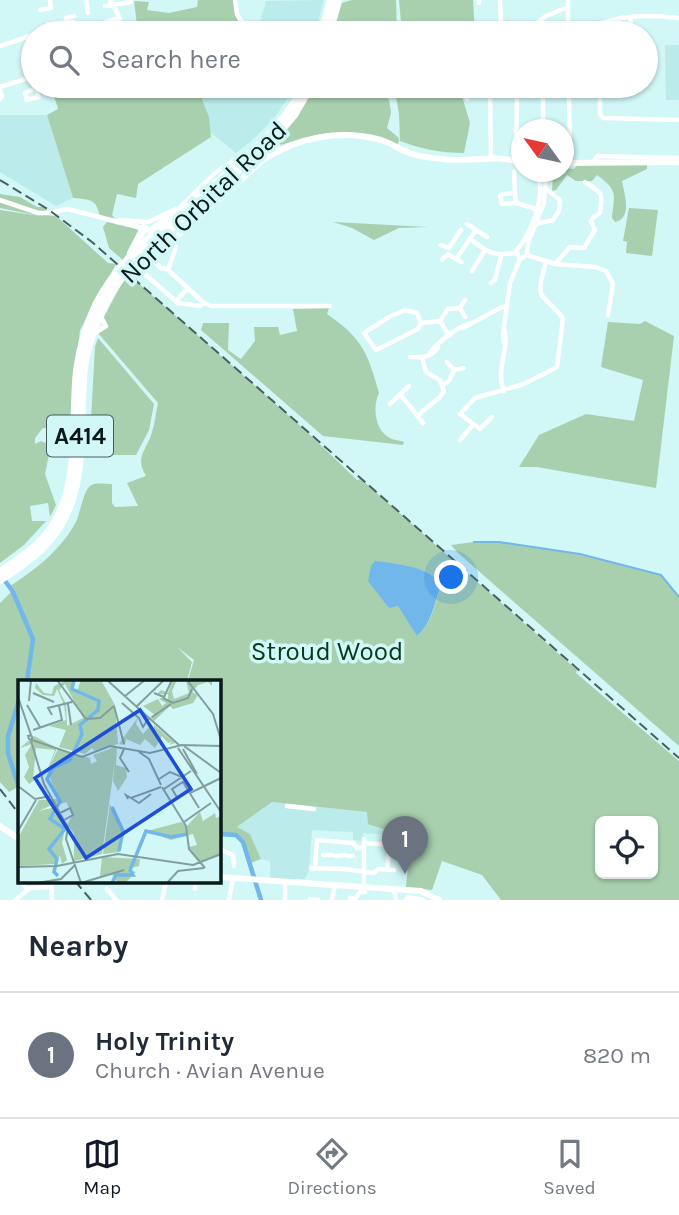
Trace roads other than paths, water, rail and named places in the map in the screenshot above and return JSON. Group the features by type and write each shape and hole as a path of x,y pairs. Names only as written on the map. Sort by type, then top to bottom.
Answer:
{"highway":[{"path":"325,21 331,0"},
{"path":"332,21 338,0"},
{"name":"North Orbital Road","path":"132,264 253,150 282,120 296,98"},
{"name":"North Orbital Road","path":"2,575 45,536 64,505 71,473 77,374 83,340 97,303 119,275 263,149 294,115 304,98"},
{"path":"263,149 270,146 276,149 277,135"},
{"path":"234,160 253,150"},
{"path":"132,264 149,230"},
{"name":"North Orbital Road","path":"2,575 27,562 48,543 68,511 77,475 88,349 102,310 119,275"}],"main road":[{"path":"149,230 165,238 174,239 276,149 316,136 351,135 381,140 419,156 460,161 491,158 511,161"},
{"path":"574,162 679,160"},
{"path":"0,826 18,838"},
{"path":"220,877 421,891 439,900"}],"street":[{"path":"40,10 51,8 50,0"},
{"path":"86,0 88,13"},
{"path":"235,0 241,21"},
{"path":"500,0 501,21"},
{"path":"568,0 568,21"},
{"path":"112,2 121,21"},
{"path":"105,6 112,2 131,2"},
{"path":"541,21 548,15 568,7"},
{"path":"613,21 630,17 679,18"},
{"path":"630,17 630,21"},
{"path":"66,21 66,18 74,19"},
{"path":"110,21 120,18"},
{"path":"0,46 21,39"},
{"path":"0,99 0,89 21,81"},
{"path":"490,98 491,158"},
{"path":"517,98 518,119"},
{"path":"543,98 543,119"},
{"path":"568,119 569,98"},
{"path":"600,98 600,114 603,118 679,120"},
{"path":"0,200 38,212 50,213 64,209 149,230 234,160"},
{"path":"514,182 516,203"},
{"path":"470,239 485,250 501,256 516,253 536,209 538,182"},
{"path":"504,391 500,375 507,307 520,258 527,252 544,204 545,182"},
{"path":"555,264 570,247 584,248 595,230 591,221 600,213 602,195 585,182"},
{"path":"536,224 553,220 560,208 560,200 544,188"},
{"path":"515,193 500,196 502,204 516,203 536,209"},
{"path":"117,222 148,222 177,209"},
{"path":"467,224 487,237"},
{"path":"440,245 447,248 461,230"},
{"path":"442,260 448,254 458,260 476,230"},
{"path":"167,269 176,247 174,239"},
{"path":"454,240 464,247"},
{"path":"520,247 546,262 595,267 608,273 612,284 608,315"},
{"path":"472,271 485,250"},
{"path":"516,253 520,258"},
{"path":"148,256 161,268 167,269 204,303 214,307 330,306"},
{"path":"491,283 495,282 501,256"},
{"path":"492,417 480,429 460,414 480,396 504,391 536,379 557,367 564,318 540,294 546,262"},
{"path":"132,264 179,303 201,306 204,303"},
{"path":"179,303 188,288"},
{"path":"460,308 465,300"},
{"path":"410,357 422,358 437,349 449,336 502,307 507,307"},
{"path":"460,308 465,317"},
{"path":"440,321 448,309 460,308"},
{"path":"421,323 417,313 405,310 365,332 376,351 414,332 421,323 440,321"},
{"path":"440,321 449,336"},
{"path":"422,358 426,372 443,385"},
{"path":"447,362 454,370"},
{"path":"454,370 464,368"},
{"path":"418,415 440,397 443,385 449,381 454,370"},
{"path":"390,404 409,386"},
{"path":"400,394 423,423"},
{"path":"460,440 472,425"},
{"path":"287,806 314,809"},
{"path":"387,870 390,845 363,843 356,848 353,843 317,840 320,855 313,868 364,873 394,870"},
{"path":"350,898 355,899 363,888 363,843"},
{"path":"220,849 233,855 234,866"},
{"path":"320,855 349,856"},
{"path":"229,900 233,878"},
{"path":"285,881 285,900"},
{"path":"23,883 27,889"},
{"path":"195,889 196,883"},
{"path":"15,900 27,889 51,884 52,900"},
{"path":"332,900 335,885"},
{"path":"107,889 116,900"},
{"path":"394,889 397,900"},
{"path":"406,900 408,897 424,900"},
{"path":"310,899 318,900"}],"water":[{"path":"375,561 421,570 436,579 441,586 430,619 417,636 398,606 389,608 368,581 371,566"}],"waterway":[{"path":"474,542 499,542 580,554 661,575 679,597"},
{"path":"3,578 13,592 33,639 27,680"},
{"path":"18,703 8,736 8,753 18,785"},
{"path":"220,834 236,835 243,842 261,900"}],"railway":[{"path":"0,180 49,210 92,242 679,758"},
{"path":"0,789 18,813"},
{"path":"77,883 91,900"}],"place":[{"name":"Holy Trinity","path":"405,874"}],"park label":[{"name":"Stroud Wood","path":"327,651"}]}
